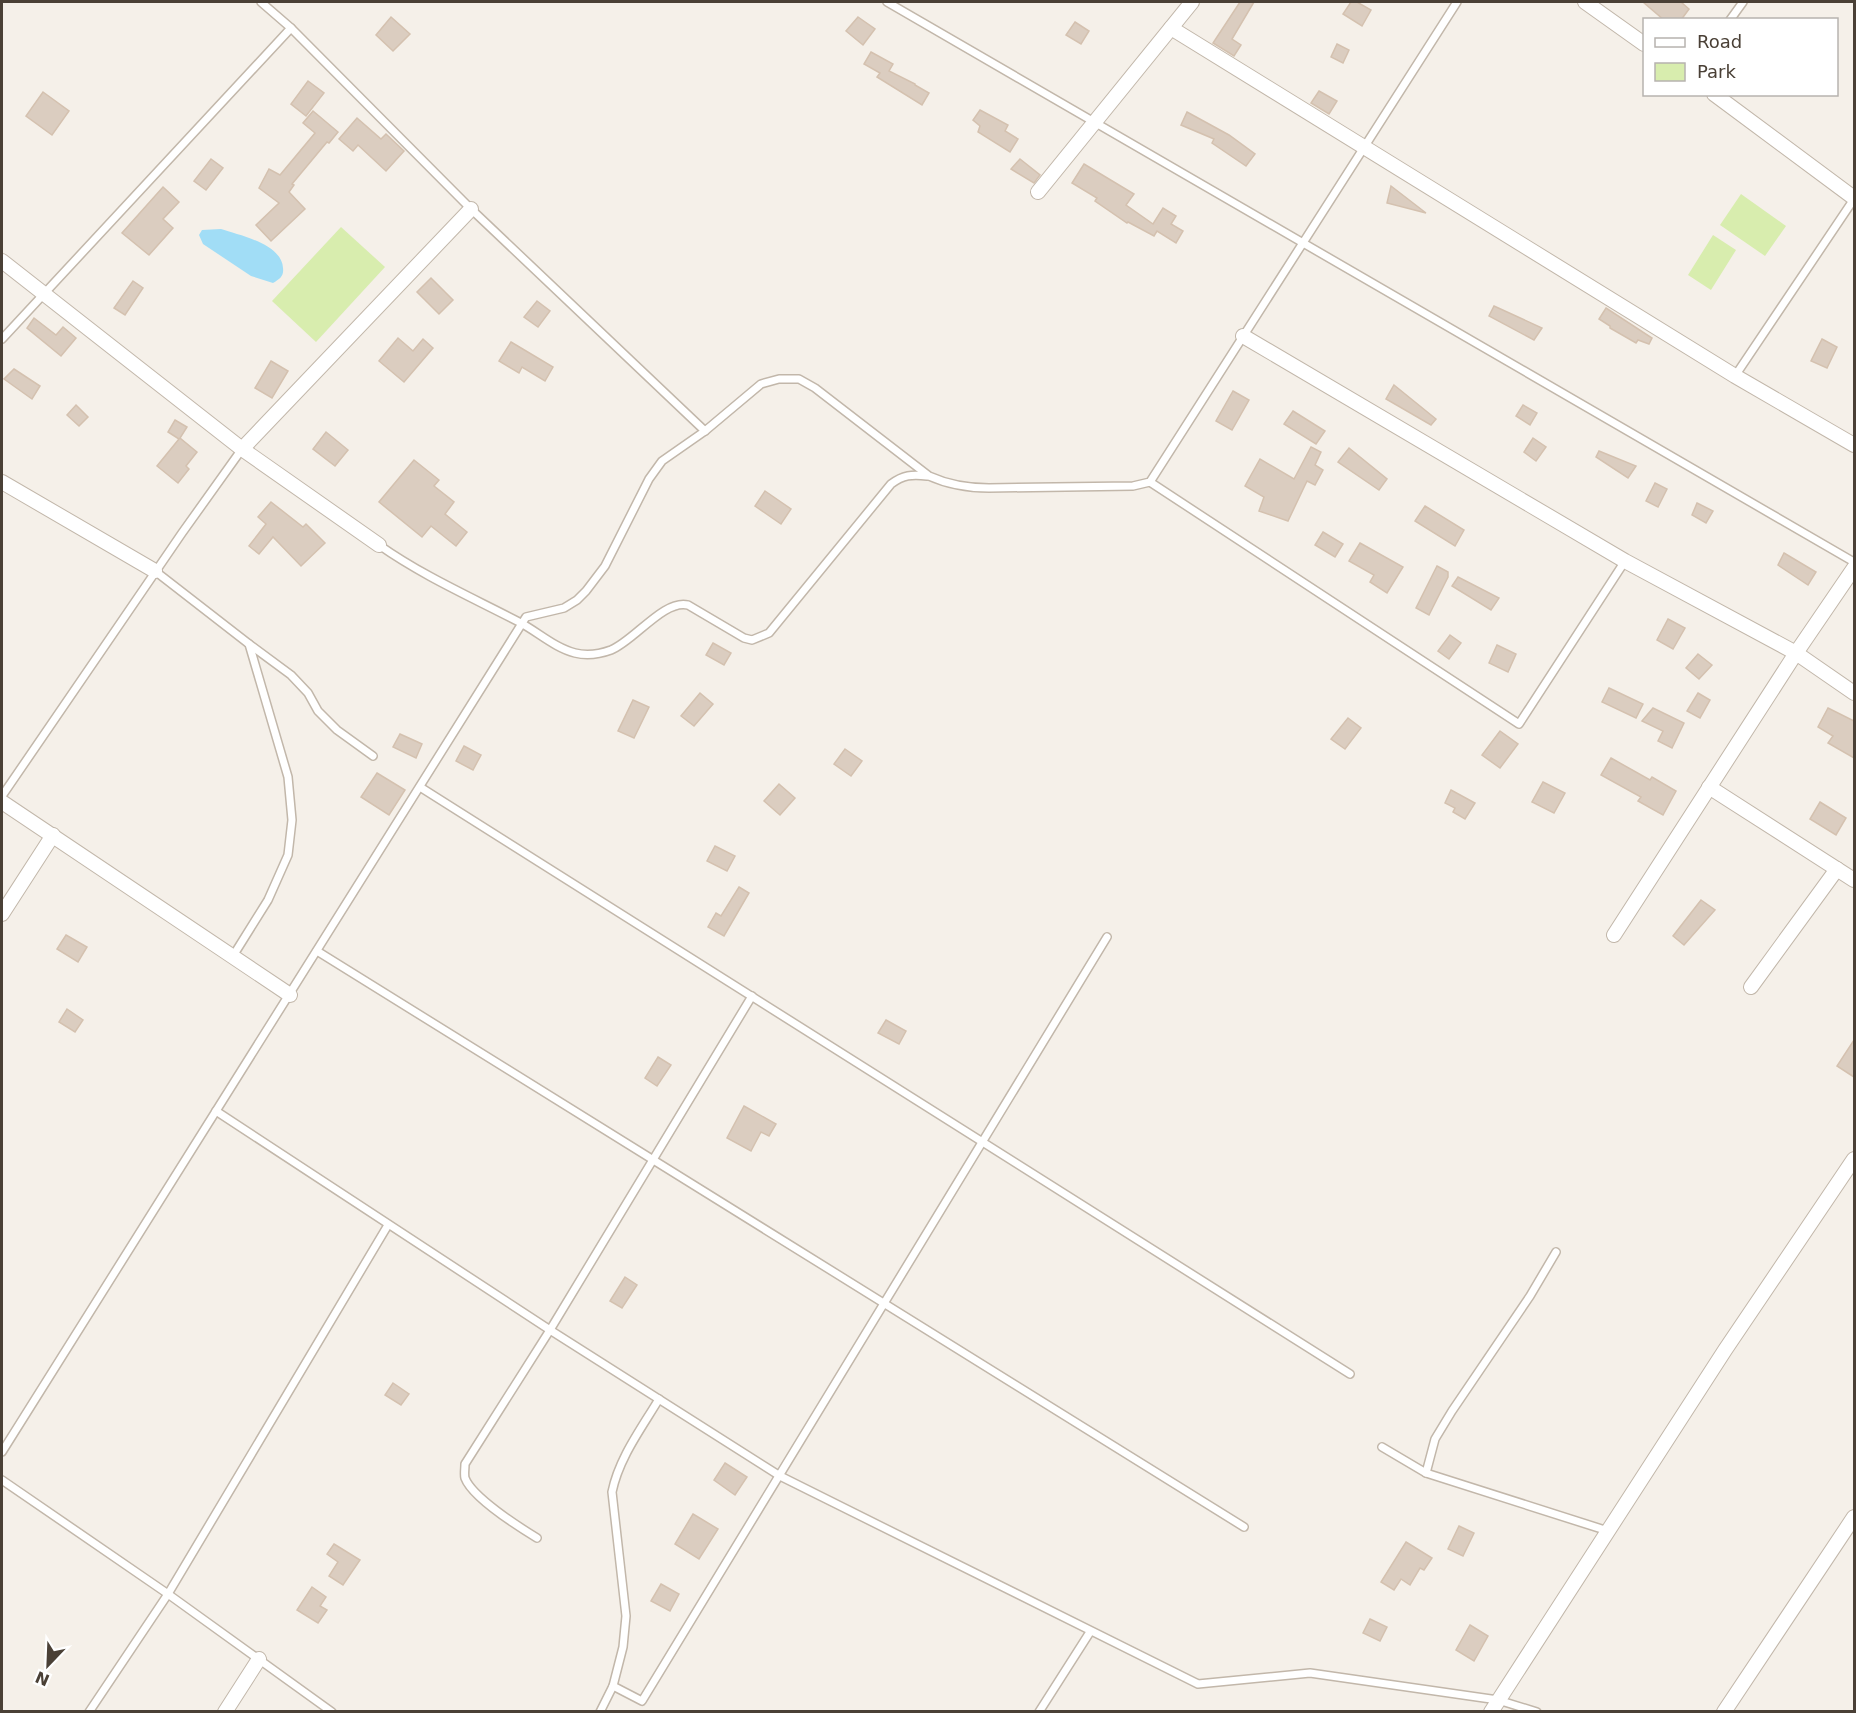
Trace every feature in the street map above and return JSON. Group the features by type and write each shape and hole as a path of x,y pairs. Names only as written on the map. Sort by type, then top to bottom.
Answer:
{"street":[{"path":"1038,192 1192,2"},
{"path":"1585,2 1643,43"},
{"path":"1171,28 1735,376 1854,445"},
{"path":"1717,96 1854,198"},
{"path":"242,449 471,209"},
{"path":"2,261 242,449 379,545"},
{"path":"1243,336 1625,561 1796,653 1854,693"},
{"path":"2,482 155,571"},
{"path":"1614,935 1796,653 1854,568"},
{"path":"1709,787 1854,880"},
{"path":"2,802 293,996"},
{"path":"2,914 53,835"},
{"path":"1750,987 1837,869"},
{"path":"1495,1706 1725,1350 1854,1159"},
{"path":"1724,1712 1854,1516"},
{"path":"225,1712 259,1659"}],"lane":[{"path":"261,2 291,28 471,209 705,431"},
{"path":"887,2 1854,562"},
{"path":"379,545 435,581 521,624 565,650 578,654 594,654 621,645 664,612 682,603 744,638 752,640 769,633 891,484 900,477 913,474 929,476 968,488 1134,486 1150,482 1456,2"},
{"path":"1731,18 1743,2"},
{"path":"2,339 291,28"},
{"path":"1735,376 1854,198"},
{"path":"2,1452 216,1111 293,996 317,951 526,616 564,609 577,600 605,566 649,479 662,461 705,431 761,384 779,379 799,379 815,388 929,476"},
{"path":"2,796 155,571 242,449"},
{"path":"1150,482 1519,724 1625,561"},
{"path":"155,571 291,675 309,693 318,711 337,730 373,756"},
{"path":"233,956 268,900 288,855 292,820 288,777 249,644"},
{"path":"420,787 1350,1374"},
{"path":"613,1686 642,1701 1107,937"},
{"path":"317,951 1244,1527"},
{"path":"537,1538 510,1521 471,1488 465,1476 465,1464 550,1330 753,996"},
{"path":"216,1111 550,1330 780,1476 1198,1684 1310,1673 1537,1712"},
{"path":"89,1712 168,1594 388,1225"},
{"path":"1426,1473 1435,1439 1530,1296 1556,1252"},
{"path":"600,1712 613,1686 623,1647 626,1616 612,1492 615,1475 622,1459 659,1399"},
{"path":"1382,1447 1426,1473 1608,1531"},
{"path":"2,1480 168,1594 332,1712"},
{"path":"1039,1712 1090,1632"}],"green space":[{"path":"1741,194 1786,226 1765,256 1720,225"},
{"path":"341,227 385,267 316,342 272,301"},
{"path":"1713,235 1736,250 1711,290 1688,275"}],"water":[{"path":"221,229 268,247 281,260 283,273 281,277 273,283 251,276 203,244 199,235 202,230"}],"building":[{"path":"1240,2 1254,2 1232,39 1241,45 1234,56 1213,43"},
{"path":"1351,2 1357,2 1371,10 1362,26 1343,14"},
{"path":"1643,2 1681,2 1689,9 1682,18 1662,18"},
{"path":"391,17 410,34 393,51 376,35"},
{"path":"858,17 875,29 863,45 846,31"},
{"path":"1075,22 1089,31 1081,44 1066,35"},
{"path":"1337,44 1349,50 1343,63 1331,57"},
{"path":"871,52 893,64 889,71 929,93 922,105 877,77 880,73 864,64"},
{"path":"308,81 324,93 306,116 291,104"},
{"path":"1319,91 1337,101 1329,114 1311,103"},
{"path":"43,92 69,111 52,135 26,116"},
{"path":"980,110 1008,125 1005,131 1018,139 1010,152 978,132 980,126 973,120"},
{"path":"313,111 338,132 292,184 294,185 289,192 305,209 271,241 256,225 279,203 259,188 269,169 280,175 315,133 303,123"},
{"path":"1187,112 1229,135 1255,154 1246,166 1212,143 1214,139 1181,125"},
{"path":"357,118 381,139 386,134 404,151 386,171 358,145 353,151 339,139"},
{"path":"211,159 223,168 206,190 194,181"},
{"path":"1020,159 1040,175 1034,183 1011,169"},
{"path":"1084,164 1134,194 1126,205 1153,224 1163,208 1176,216 1171,224 1183,231 1176,243 1157,231 1154,236 1127,223 1095,201 1097,198 1072,183"},
{"path":"1391,186 1426,213 1387,203"},
{"path":"163,187 179,202 163,219 173,228 149,255 122,233"},
{"path":"431,278 453,300 439,314 417,292"},
{"path":"133,281 143,288 125,315 114,308"},
{"path":"537,301 550,311 538,327 524,317"},
{"path":"1494,306 1542,328 1534,340 1489,316"},
{"path":"1606,308 1652,338 1649,344 1638,340 1636,343 1599,319"},
{"path":"34,318 56,335 63,327 76,338 61,356 27,328"},
{"path":"398,338 413,351 423,339 433,348 404,382 379,361"},
{"path":"1822,339 1837,347 1827,368 1811,361"},
{"path":"511,342 553,367 545,381 522,367 519,373 499,361"},
{"path":"271,361 288,371 272,398 255,388"},
{"path":"14,369 40,386 32,399 4,379"},
{"path":"1394,385 1436,419 1431,425 1386,399"},
{"path":"1233,391 1249,400 1232,430 1216,421"},
{"path":"76,405 88,417 79,426 67,415"},
{"path":"1523,405 1537,413 1530,425 1516,416"},
{"path":"1293,411 1325,431 1316,444 1284,424"},
{"path":"175,420 187,427 180,438 197,452 186,466 189,469 178,483 157,466 179,439 168,432"},
{"path":"326,432 348,450 335,466 313,449"},
{"path":"1533,438 1546,447 1536,461 1524,452"},
{"path":"1311,447 1321,452 1315,465 1323,470 1315,485 1307,481 1288,521 1259,511 1264,497 1245,486 1260,459 1294,479"},
{"path":"1349,448 1387,479 1379,490 1338,462"},
{"path":"1599,451 1636,466 1628,478 1596,457"},
{"path":"414,460 439,480 434,486 454,502 445,514 467,532 456,546 431,526 422,537 379,502"},
{"path":"1655,483 1667,489 1658,507 1646,501"},
{"path":"765,491 791,509 781,524 755,506"},
{"path":"271,502 303,527 306,524 325,543 301,566 273,537 259,554 249,546 266,524 258,517"},
{"path":"1697,503 1713,511 1706,523 1692,515"},
{"path":"1425,506 1464,530 1455,546 1415,521"},
{"path":"1323,532 1343,544 1335,557 1315,545"},
{"path":"1360,543 1403,567 1387,593 1370,582 1374,575 1349,561"},
{"path":"1784,553 1816,572 1808,585 1778,565"},
{"path":"1437,566 1448,572 1448,577 1429,615 1416,608"},
{"path":"1458,577 1499,598 1491,610 1452,586"},
{"path":"1668,619 1685,628 1673,649 1657,640"},
{"path":"1450,635 1461,643 1449,659 1438,651"},
{"path":"713,643 731,653 724,665 706,655"},
{"path":"1497,645 1516,654 1508,672 1489,663"},
{"path":"1698,654 1712,665 1699,679 1686,668"},
{"path":"1609,688 1643,704 1636,718 1602,702"},
{"path":"700,693 713,704 694,726 681,716"},
{"path":"1698,693 1710,700 1700,718 1687,711"},
{"path":"633,700 649,707 634,738 618,731"},
{"path":"1653,708 1684,723 1672,748 1658,741 1663,731 1642,721"},
{"path":"1828,708 1854,721 1854,758 1828,743 1833,736 1818,727"},
{"path":"1348,718 1361,728 1345,749 1331,739"},
{"path":"1500,731 1518,744 1500,768 1482,755"},
{"path":"400,734 422,744 416,758 393,747"},
{"path":"464,746 481,755 473,770 456,761"},
{"path":"845,749 862,761 851,776 834,764"},
{"path":"1611,758 1650,780 1652,777 1676,791 1663,815 1638,801 1641,797 1601,775"},
{"path":"377,773 405,790 389,815 361,797"},
{"path":"1543,782 1565,793 1554,813 1532,802"},
{"path":"779,784 795,798 780,815 764,801"},
{"path":"1451,790 1475,803 1465,819 1453,812 1455,808 1445,803"},
{"path":"1820,802 1846,818 1836,835 1810,819"},
{"path":"715,846 735,856 727,871 707,861"},
{"path":"739,887 749,893 724,936 708,927 716,913 721,916"},
{"path":"1701,900 1715,910 1684,945 1673,936"},
{"path":"66,935 87,947 78,962 57,949"},
{"path":"67,1009 83,1020 75,1032 59,1022"},
{"path":"886,1020 906,1031 899,1044 878,1033"},
{"path":"1854,1040 1854,1077 1837,1066"},
{"path":"658,1057 671,1065 657,1086 645,1078"},
{"path":"744,1106 776,1124 769,1136 761,1132 751,1151 727,1138"},
{"path":"625,1277 637,1285 622,1308 610,1301"},
{"path":"393,1383 409,1394 401,1405 385,1395"},
{"path":"725,1463 747,1477 735,1495 714,1480"},
{"path":"693,1514 718,1529 699,1559 675,1544"},
{"path":"1459,1526 1474,1533 1463,1556 1448,1549"},
{"path":"1406,1542 1432,1558 1424,1570 1420,1568 1410,1585 1401,1579 1394,1590 1381,1582"},
{"path":"334,1544 360,1560 343,1585 329,1576 338,1562 327,1554"},
{"path":"661,1584 679,1594 670,1611 651,1601"},
{"path":"312,1587 326,1597 320,1606 327,1610 318,1623 297,1610"},
{"path":"1370,1619 1387,1627 1380,1641 1363,1633"},
{"path":"1470,1625 1488,1636 1474,1661 1456,1650"}]}
